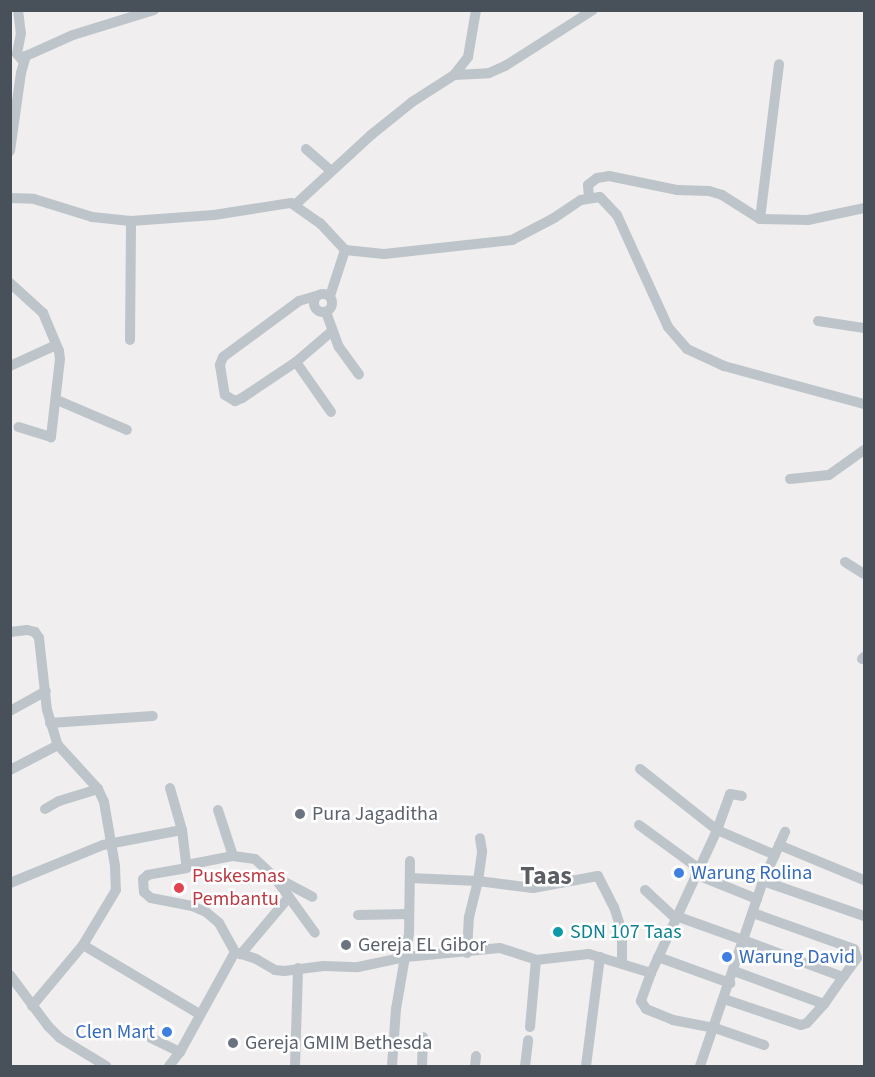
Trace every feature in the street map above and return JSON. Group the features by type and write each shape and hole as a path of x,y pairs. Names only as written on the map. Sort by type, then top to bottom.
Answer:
{"street":[{"path":"18,10 21,33 17,54 23,61"},
{"path":"10,151 23,61 33,52 73,35 154,10"},
{"path":"10,198 34,200 92,217 131,221 205,216 296,204 412,102 454,75 468,57 476,10"},
{"path":"454,75 489,73 505,66 593,10"},
{"path":"760,219 779,64"},
{"path":"306,149 331,171"},
{"path":"590,197 588,185 597,178 617,177 677,190 715,193 760,219 808,220 864,208"},
{"path":"296,204 327,230 345,250 384,254 512,240 590,197 600,196 613,207 660,312 677,340 687,349 724,366 864,404"},
{"path":"130,340 131,221"},
{"path":"326,312 333,306 330,296 345,250"},
{"path":"10,283 43,313 58,351 57,400 51,437 20,427"},
{"path":"330,296 321,294 299,301 223,357 220,364 225,395 235,401 242,398 296,362 331,332"},
{"path":"316,297 314,301 317,310 326,312"},
{"path":"326,312 331,332 359,375"},
{"path":"818,321 864,328"},
{"path":"10,366 58,351"},
{"path":"296,362 331,412"},
{"path":"57,400 127,430"},
{"path":"790,479 829,475 864,450"},
{"path":"845,561 864,574"},
{"path":"10,632 27,630 35,632 39,638 50,723 58,745 98,789 104,802 112,844 116,890 81,948 32,1006"},
{"path":"10,711 46,691"},
{"path":"50,723 153,716"},
{"path":"10,770 58,745"},
{"path":"640,769 717,830 864,880"},
{"path":"170,788 182,830 188,865"},
{"path":"45,809 59,801 98,789"},
{"path":"742,796 730,794 717,830 675,917 641,1001 643,1007 673,1020 715,1028 764,1045"},
{"path":"218,810 233,856"},
{"path":"639,825 697,871 758,899"},
{"path":"10,883 93,849 182,830"},
{"path":"700,1066 764,881 785,831"},
{"path":"467,953 469,917 478,881 482,851 480,838"},
{"path":"315,933 274,877 255,859 233,856 188,865 185,869 148,874 143,879 144,892 151,898 192,906 206,912 219,923 238,953 256,959 275,970 324,966 358,967 406,957 506,948 536,960 576,953 600,957 651,973"},
{"path":"392,1066 394,1035 406,957 410,861"},
{"path":"410,878 478,881 532,888 598,876 614,907 622,932 622,963"},
{"path":"274,877 312,897"},
{"path":"764,881 864,916"},
{"path":"645,890 675,917 843,977"},
{"path":"169,1066 180,1052 197,1017 238,953 289,897"},
{"path":"724,999 801,1025 807,1023 824,1004 861,954 854,949 753,913"},
{"path":"358,915 409,914"},
{"path":"81,948 197,1017"},
{"path":"586,1066 600,957"},
{"path":"658,957 730,983"},
{"path":"530,1027 536,960"},
{"path":"295,1066 298,969"},
{"path":"734,971 824,1004"},
{"path":"10,975 32,1006 60,1038 106,1066"},
{"path":"422,1066 423,1037"},
{"path":"151,1038 180,1052"},
{"path":"525,1066 528,1040"}],"place":[{"name":"Pura Jagaditha","path":"300,814"},
{"name":"Warung Rolina","path":"679,873"},
{"name":"Puskesmas Pembantu","path":"179,888"},
{"name":"SDN 107 Taas","path":"558,932"},
{"name":"Gereja EL Gibor","path":"346,945"},
{"name":"Warung David","path":"727,957"},
{"name":"Clen Mart","path":"167,1032"},
{"name":"Gereja GMIM Bethesda","path":"233,1043"}],"district":[{"name":"Taas","path":"546,876"}]}
